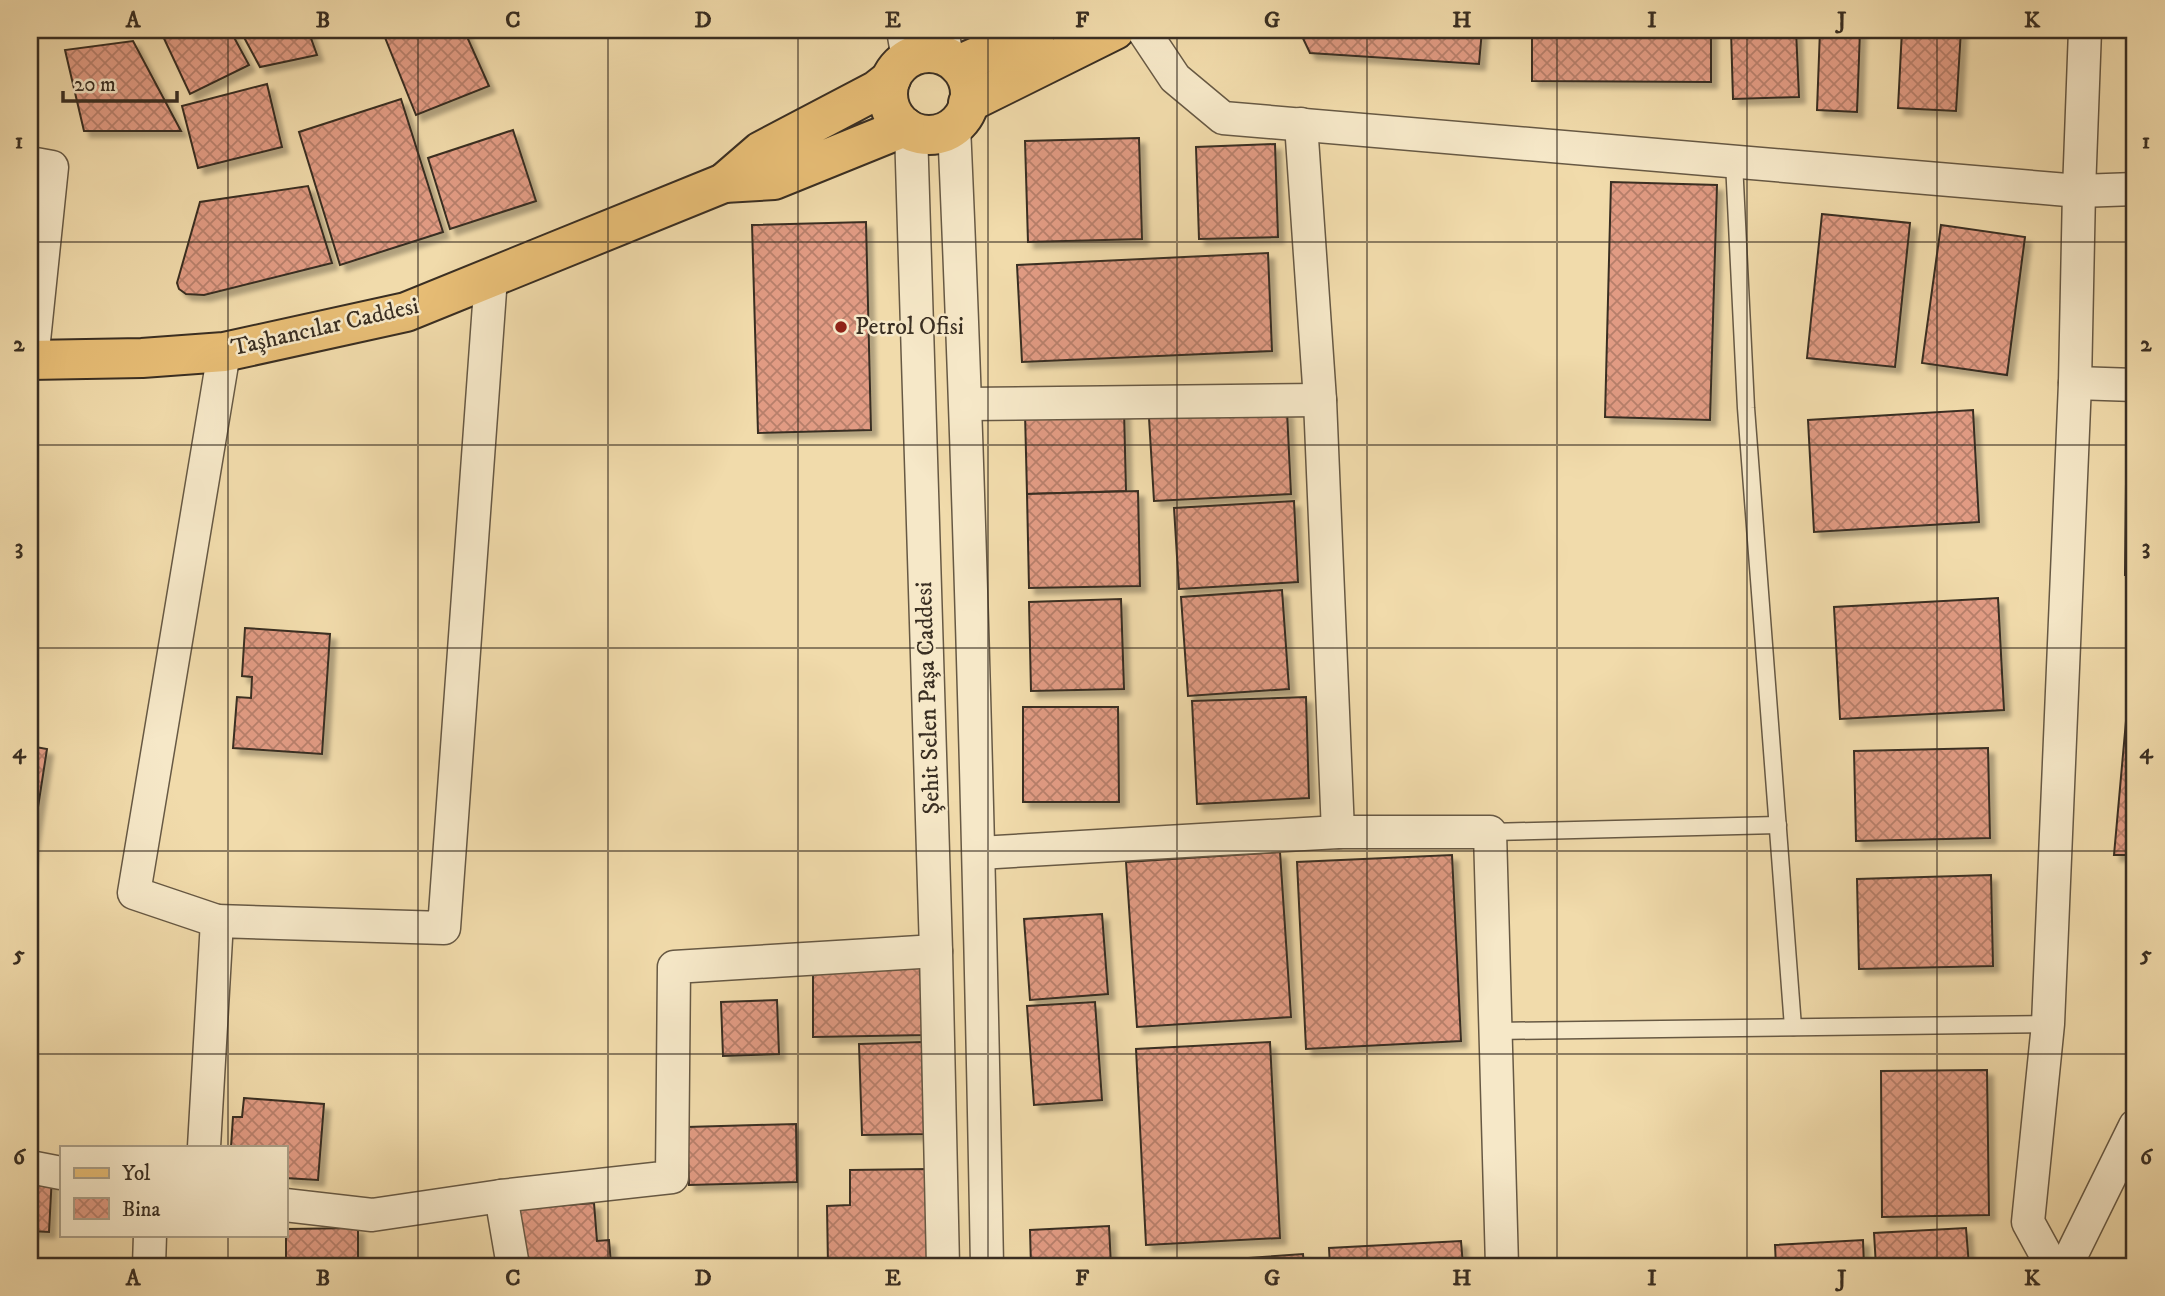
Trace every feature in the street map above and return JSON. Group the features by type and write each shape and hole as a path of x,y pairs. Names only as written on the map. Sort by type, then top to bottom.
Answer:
{"main road":[{"path":"724,183 761,151 877,90 901,56 949,51 1037,30"},
{"path":"901,56 888,92 889,105 895,117 908,129 930,135 943,132 961,114 1115,30"},
{"path":"949,51 966,76 969,89 961,114"},
{"path":"724,183 774,180 908,129"},
{"name":"Taşhancılar Caddesi","path":"31,360 142,358 224,352 405,312 724,183"}],"street":[{"path":"1143,30 1175,78 1223,118 2079,191 2135,189"},
{"path":"2052,1266 2028,1222 2048,1024 2076,383 2085,30"},
{"path":"961,114 987,1266"},
{"path":"1301,124 1320,400 1338,832"},
{"name":"Şehit Selen Paşa Caddesi","path":"908,129 936,951 943,1266"},
{"path":"30,163 52,167 31,360"},
{"path":"224,352 134,893 217,921 444,928 491,277"},
{"path":"2076,383 2135,386"},
{"path":"967,404 1320,400"},
{"path":"979,853 1338,832 1490,832 1502,1266"},
{"path":"204,1146 217,921"},
{"path":"287,1205 372,1215 501,1196 672,1177 674,967 936,951"},
{"path":"2066,1266 2135,1126"},
{"path":"30,1167 60,1173"},
{"path":"501,1196 513,1266"},
{"path":"149,1266 150,1236"}],"lane":[{"path":"1734,162 1746,408 1793,1027"},
{"path":"1490,832 1778,825"},
{"path":"1496,1031 2048,1024"}],"building":[{"path":"160,30 230,30 249,65 190,94"},
{"path":"240,30 308,30 317,55 260,67"},
{"path":"382,30 464,30 489,86 416,115"},
{"path":"1299,30 1482,30 1479,64 1310,53"},
{"path":"1532,30 1711,30 1711,82 1532,81"},
{"path":"1731,30 1796,30 1799,97 1733,99"},
{"path":"1820,30 1860,31 1857,112 1817,110"},
{"path":"1902,30 1961,30 1956,111 1898,108"},
{"path":"133,41 181,131 84,131 65,50"},
{"path":"267,84 282,147 198,168 182,106"},
{"path":"401,99 443,232 340,265 299,132"},
{"path":"513,130 536,201 450,229 428,158"},
{"path":"1139,138 1142,239 1028,242 1025,141"},
{"path":"1275,144 1278,237 1199,239 1196,147"},
{"path":"1611,182 1717,185 1710,420 1605,417"},
{"path":"308,186 332,263 204,295 186,294 179,289 177,283 200,202"},
{"path":"1822,214 1910,223 1895,367 1807,358"},
{"path":"866,222 871,430 758,433 752,225"},
{"path":"1941,225 2025,237 2007,375 1922,363"},
{"path":"1268,253 1272,351 1022,362 1017,265"},
{"path":"2134,403 2135,484 2133,484"},
{"path":"1124,410 1126,491 1027,494 1025,413"},
{"path":"1973,410 1979,522 1814,532 1808,420"},
{"path":"1287,411 1291,494 1154,501 1149,418"},
{"path":"2126,483 2135,484 2135,575 2125,575"},
{"path":"1138,491 1140,586 1029,588 1027,494"},
{"path":"1294,501 1298,582 1179,589 1174,508"},
{"path":"1282,590 1289,689 1188,696 1181,597"},
{"path":"1998,598 2004,710 1840,719 1834,607"},
{"path":"2135,598 2135,699 2131,699"},
{"path":"1121,599 1124,689 1031,691 1029,602"},
{"path":"245,628 330,634 322,754 233,748 237,697 251,698 252,677 242,676"},
{"path":"1306,697 1309,798 1197,804 1192,701"},
{"path":"1023,707 1118,707 1119,802 1023,802"},
{"path":"2126,721 2135,721 2135,855 2114,855"},
{"path":"30,746 47,749 30,859"},
{"path":"1988,748 1990,838 1856,841 1854,751"},
{"path":"1280,852 1291,1017 1137,1027 1126,862"},
{"path":"1452,855 1461,1041 1306,1049 1297,862"},
{"path":"1991,875 1993,966 1859,969 1857,879"},
{"path":"1102,914 1108,994 1030,1000 1024,919"},
{"path":"925,963 926,1035 813,1037 813,964"},
{"path":"777,1000 779,1054 723,1056 721,1002"},
{"path":"1095,1002 1102,1100 1034,1105 1027,1006"},
{"path":"922,1042 924,1134 862,1135 859,1044"},
{"path":"1270,1042 1280,1238 1146,1245 1136,1049"},
{"path":"1987,1070 1989,1215 1882,1217 1881,1071"},
{"path":"244,1098 324,1104 318,1180 287,1178 287,1146 231,1146 233,1117 242,1117"},
{"path":"796,1124 797,1182 689,1185 687,1127"},
{"path":"929,1169 930,1266 828,1266 827,1206 850,1205 850,1170"},
{"path":"30,1174 52,1175 49,1232 30,1231"},
{"path":"594,1203 597,1241 609,1240 611,1264 526,1266 513,1209"},
{"path":"1109,1226 1111,1266 1031,1266 1030,1230"},
{"path":"358,1228 358,1266 286,1266 287,1229"},
{"path":"1966,1228 1969,1266 1876,1266 1874,1233"},
{"path":"1863,1240 1864,1266 1776,1266 1775,1245"},
{"path":"1461,1241 1463,1266 1330,1266 1329,1248"},
{"path":"1303,1254 1304,1266 1149,1266 1149,1265"}],"place":[{"name":"Petrol Ofisi","path":"841,327"}]}
